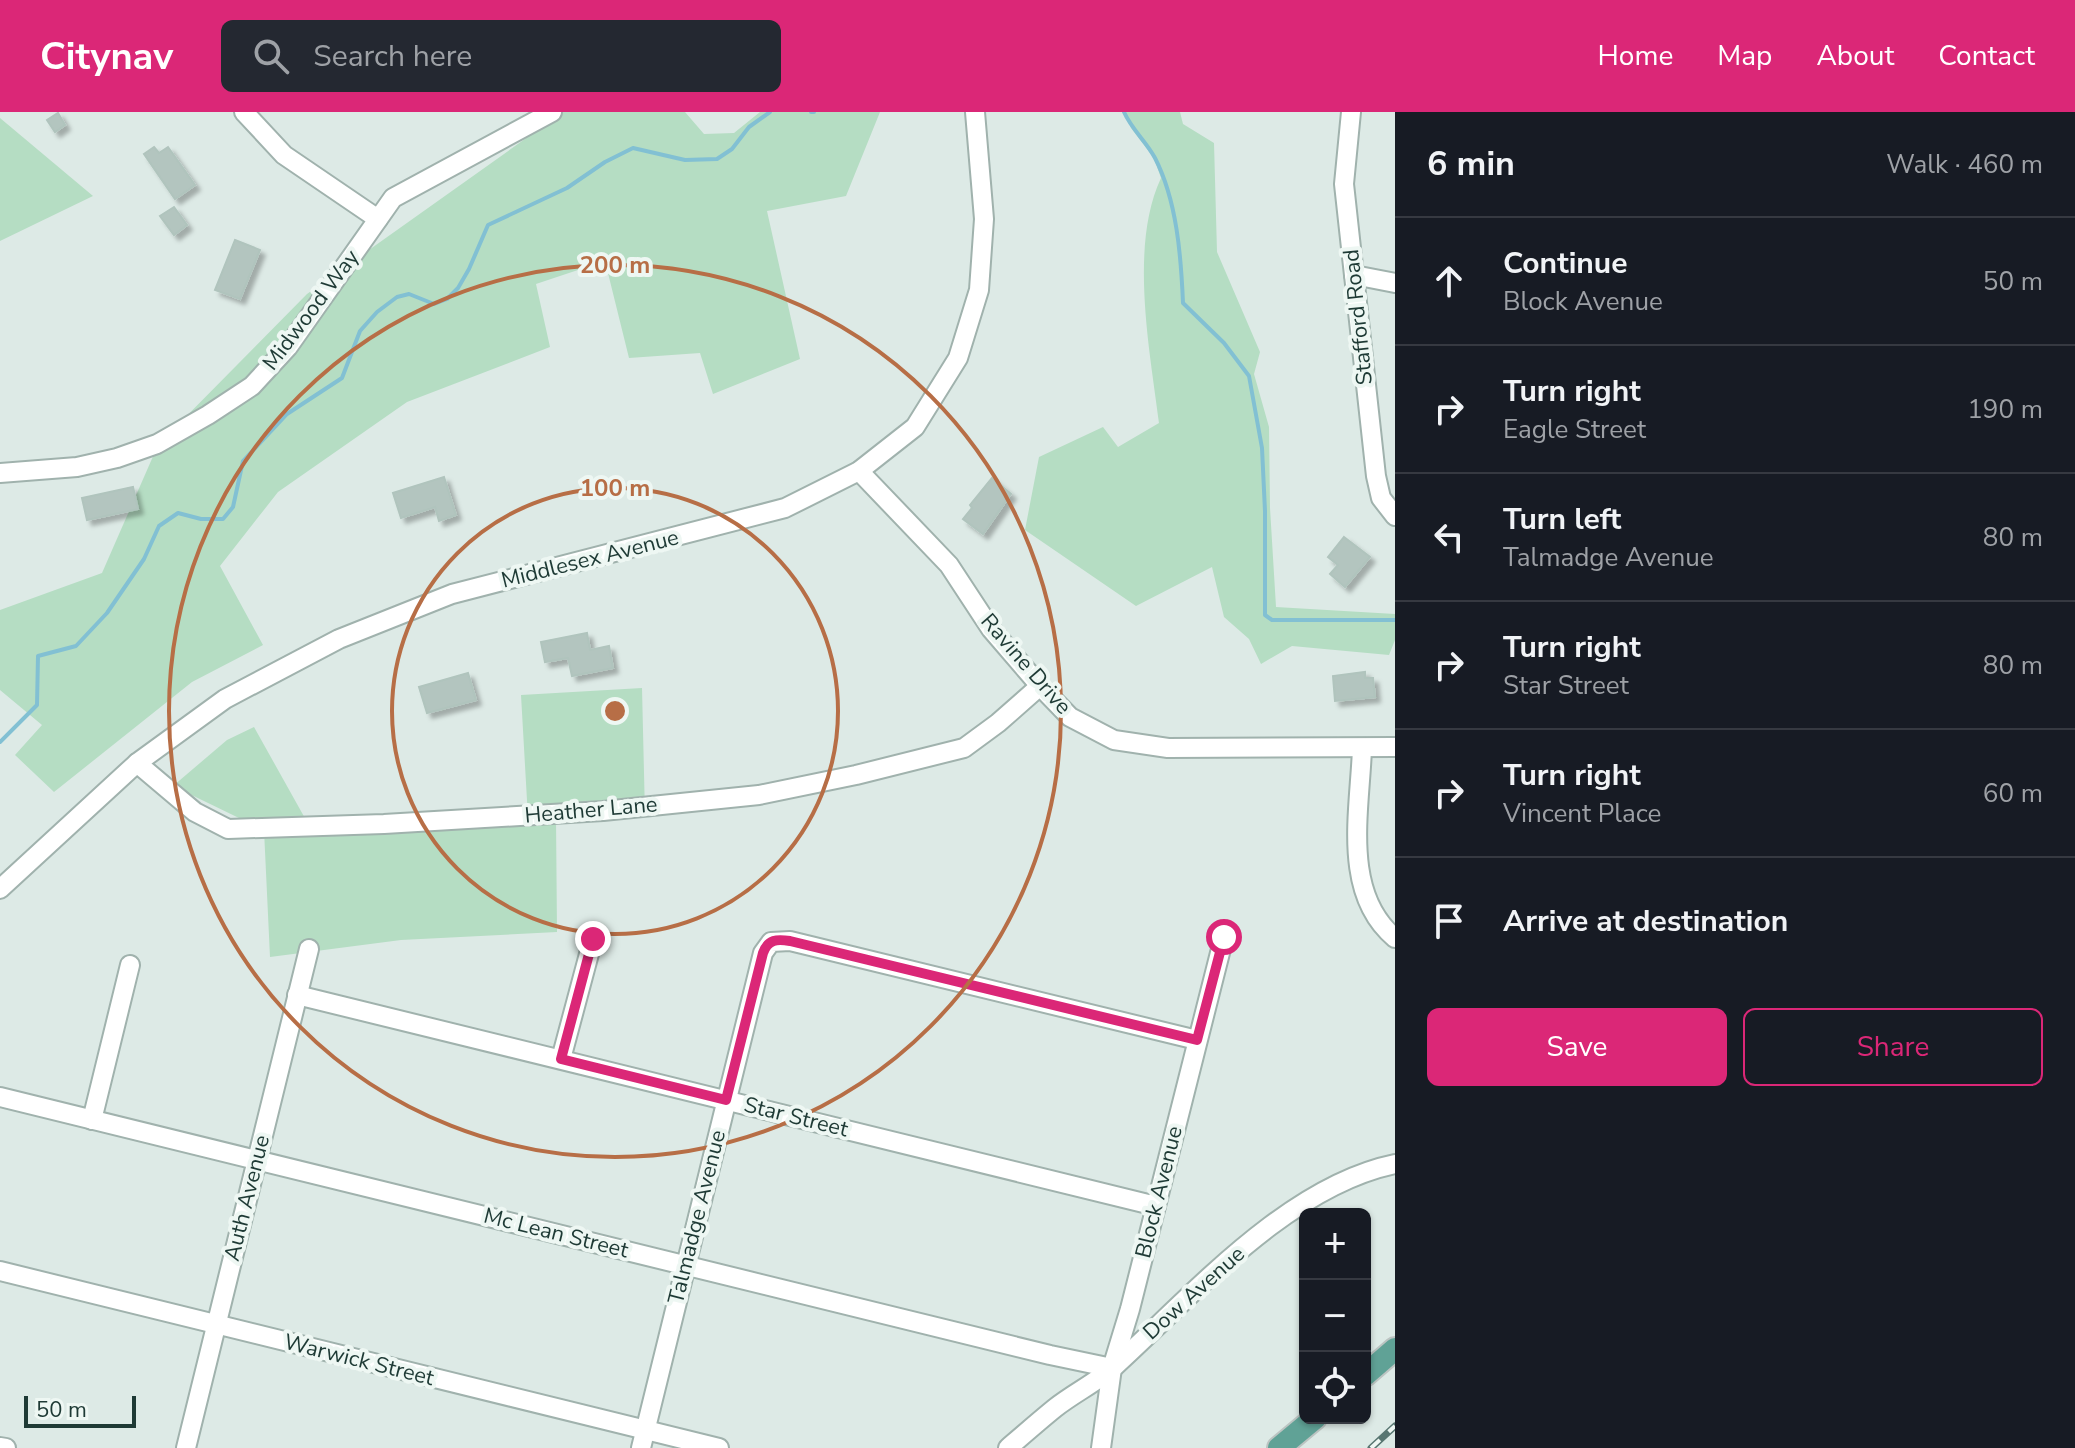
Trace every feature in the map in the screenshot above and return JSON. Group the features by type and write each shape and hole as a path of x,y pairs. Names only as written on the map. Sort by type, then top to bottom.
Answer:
{"main road":[{"path":"1371,1370 1395,1349"},
{"path":"1279,1448 1308,1424"}],"street":[{"path":"244,112 284,155 378,219"},
{"name":"Midwood Way","path":"0,473 77,467 117,458 157,444 208,415 252,386 288,347 393,198 552,112"},
{"name":"Middlesex Avenue","path":"0,889 137,763 225,699 353,634 452,594 785,508 859,471 915,427 958,358 979,290 984,219 975,112"},
{"name":"Stafford Road","path":"1351,112 1344,184 1376,476 1381,498 1395,516"},
{"path":"1354,275 1395,283"},
{"name":"Ravine Drive","path":"859,471 949,565 991,629 1040,686 1070,717 1114,740 1146,746 1395,747"},
{"name":"Heather Lane","path":"137,763 195,812 228,829 384,824 603,811 759,795 964,748 1040,686"},
{"path":"1362,748 1359,872 1368,904 1380,925 1395,938"},
{"name":"Block Avenue","path":"1101,1448 1112,1368 1224,937"},
{"path":"561,1059 593,939"},
{"name":"Talmadge Avenue","path":"643,1439 763,953 771,942 790,941 1197,1040"},
{"name":"Auth Avenue","path":"186,1448 309,949"},
{"path":"92,1120 130,965"},
{"name":"Star Street","path":"297,995 1156,1206"},
{"name":"Mc Lean Street","path":"0,1097 1112,1368"},
{"name":"Dow Avenue","path":"1008,1448 1055,1408 1112,1368 1173,1308 1267,1229 1320,1194 1377,1168 1395,1164"},
{"name":"Warwick Street","path":"0,1271 217,1324 643,1439 719,1448"}],"green space":[{"path":"563,112 685,112 704,134 734,133 760,112 880,112 846,196 767,211 800,359 713,394 700,353 629,358 605,261 536,284 550,347 407,402 278,492 220,566 263,645 192,682 54,792 15,755 42,725 0,690 0,610 102,573 158,445 307,294"},
{"path":"1124,112 1180,112 1183,124 1214,143 1217,252 1260,352 1254,374 1269,427 1276,607 1395,614 1395,640 1389,655 1292,646 1261,664 1249,639 1224,617 1212,567 1136,606 1025,530 1039,457 1103,427 1118,447 1159,423 1147,332 1144,266 1151,205 1161,178 1154,158 1131,128"},
{"path":"0,118 93,196 0,241"},
{"path":"642,688 645,815 556,818 557,932 401,940 270,957 264,830 173,786 227,740 254,727 311,829 528,818 521,695"}],"building":[{"path":"58,113 65,125 55,132 47,120"},
{"path":"154,147 159,153 168,147 195,185 175,199 144,154"},
{"path":"174,207 187,225 174,235 160,216"},
{"path":"235,240 260,250 240,299 215,290"},
{"path":"444,477 456,515 439,521 435,507 401,518 393,493"},
{"path":"992,478 1011,494 983,534 963,519"},
{"path":"133,487 138,509 87,520 82,498"},
{"path":"1344,537 1370,557 1345,587 1330,574 1338,565 1328,557"},
{"path":"587,633 590,650 609,646 613,668 572,676 568,658 545,662 541,642"},
{"path":"1365,672 1365,678 1373,678 1375,697 1335,701 1333,676"},
{"path":"468,673 476,700 427,713 419,687"}],"waterway":[{"path":"0,742 37,705 38,656 76,646 107,613 144,559 159,526 178,513 201,519 223,519 233,507 243,461 287,414 342,378 360,331 377,312 397,297 409,294 434,304 447,299 469,269 488,225 567,188 605,162 633,148 685,160 717,159 732,149 749,127 770,112"},
{"path":"1124,112 1155,158 1168,192 1179,248 1183,303 1224,343 1249,376 1262,448 1265,615 1272,620 1395,620"}],"railway":[{"path":"1371,1448 1395,1426"}],"route":[{"path":"593,939 561,1059 726,1100 763,953 767,945 775,940 790,941 1197,1040 1224,937"}]}
